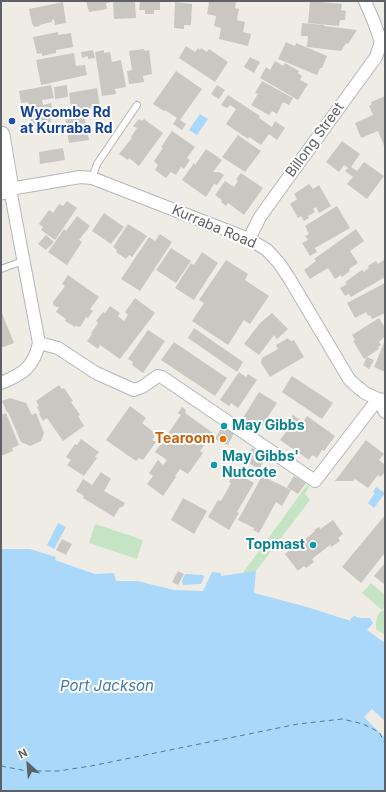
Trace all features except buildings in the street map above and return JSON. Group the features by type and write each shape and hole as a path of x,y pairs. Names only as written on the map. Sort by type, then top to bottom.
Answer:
{"main road":[{"path":"1,135 6,190"}],"street":[{"path":"365,1 380,20 383,45"},
{"name":"Billong Street","path":"249,239 260,217 376,57 383,45"},
{"name":"Kurraba Road","path":"6,190 74,178 92,178 249,239 268,250 279,264 354,384 365,393 382,400"},
{"path":"1,383 14,378 25,371 36,355 39,343 23,261 6,190"},
{"path":"39,343 58,348 96,373 127,388 138,389 158,376 162,377 315,481 382,400"},
{"path":"382,400 385,412"}],"lane":[{"path":"92,178 97,164 137,105"},
{"path":"1,269 23,261"}],"green space":[{"path":"307,485 309,487 305,494 310,500 256,571 248,574 242,574"},
{"path":"95,524 143,540 137,559 89,543"},
{"path":"371,583 385,595 385,606 382,610 362,593"},
{"path":"385,609 385,635 376,629 376,620 378,615"}],"water":[{"path":"200,114 208,119 197,135 189,130"},
{"path":"376,487 385,493 374,508 368,503 375,493 373,492"},
{"path":"58,523 66,527 54,549 47,545"},
{"name":"Port Jackson","path":"1,549 30,549 56,557 55,560 95,574 114,573 116,581 137,581 174,590 203,591 212,572 221,573 221,576 256,571 254,593 307,607 351,621 350,619 354,616 360,618 370,618 373,623 367,630 385,643 385,791 1,791"},
{"path":"185,574 203,575 204,577 201,584 183,585 182,581"}],"pier":[{"path":"372,709 385,721 385,738 364,717"}],"ferry route":[{"path":"1,766 27,771 58,771 91,766 298,724 342,719 363,724 379,732 385,743"}],"place":[{"name":"Wycombe Rd at Kurraba Rd","path":"12,121"},
{"name":"May Gibbs","path":"224,426"},
{"name":"Tearoom","path":"223,439"},
{"name":"May Gibbs' Nutcote","path":"214,465"},
{"name":"Topmast","path":"313,545"}]}
